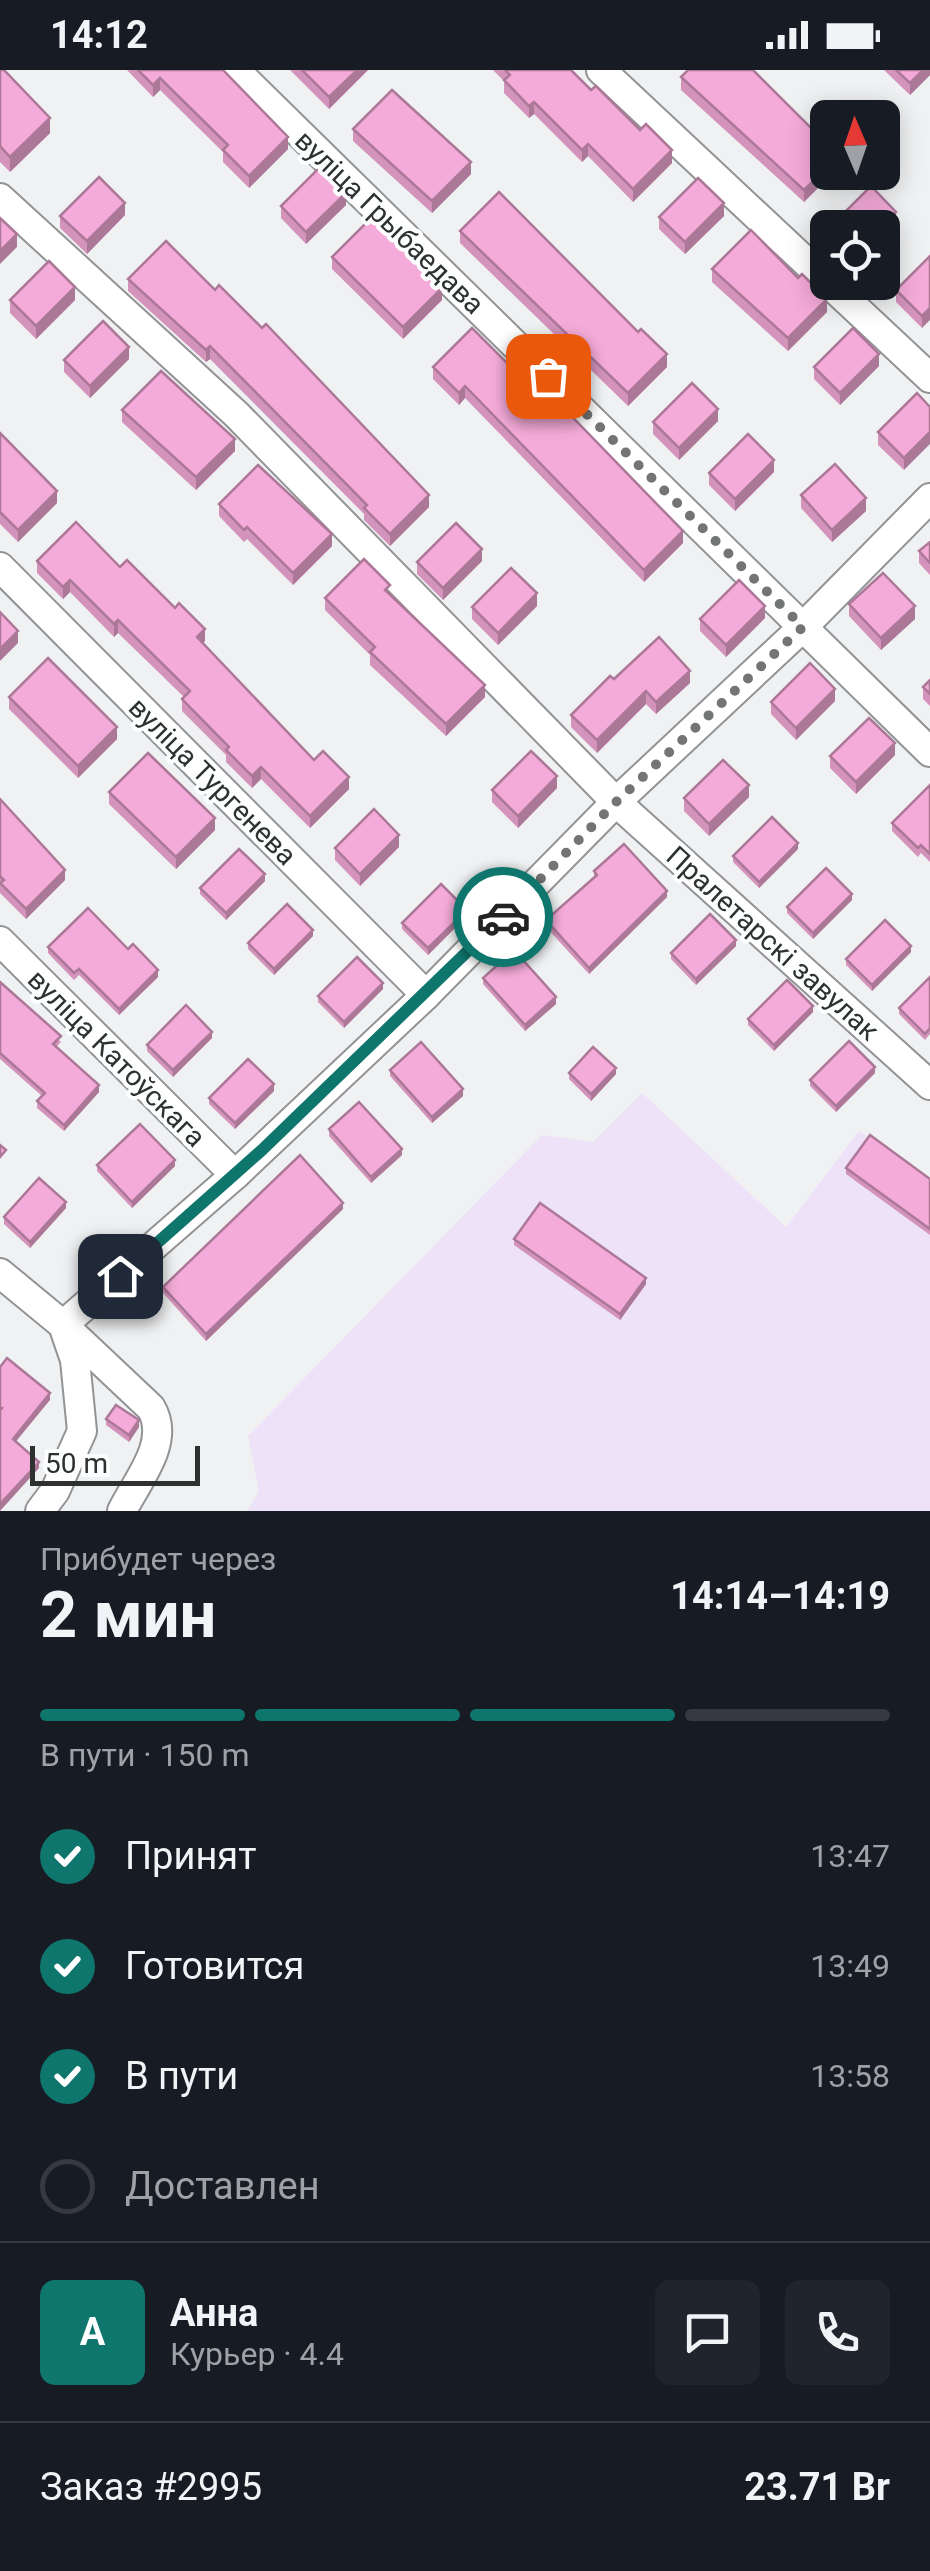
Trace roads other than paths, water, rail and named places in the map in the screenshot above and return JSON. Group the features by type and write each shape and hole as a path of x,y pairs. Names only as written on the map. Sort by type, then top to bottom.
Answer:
{"street":[{"name":"вуліца Грыбаедава","path":"235,70 930,752"},
{"path":"601,70 930,378"},
{"name":"Пралетарскі завулак","path":"0,198 236,414 616,802 930,1085"},
{"path":"63,1326 234,1175 426,995 616,802 803,627 930,498"},
{"name":"вуліца Тургенева","path":"0,567 426,995"},
{"name":"вуліца Катоўскага","path":"0,941 234,1175"},
{"path":"0,1273 152,1408 160,1423 160,1438 122,1511"},
{"path":"40,1511 55,1491 82,1431 75,1360 63,1326"}]}
